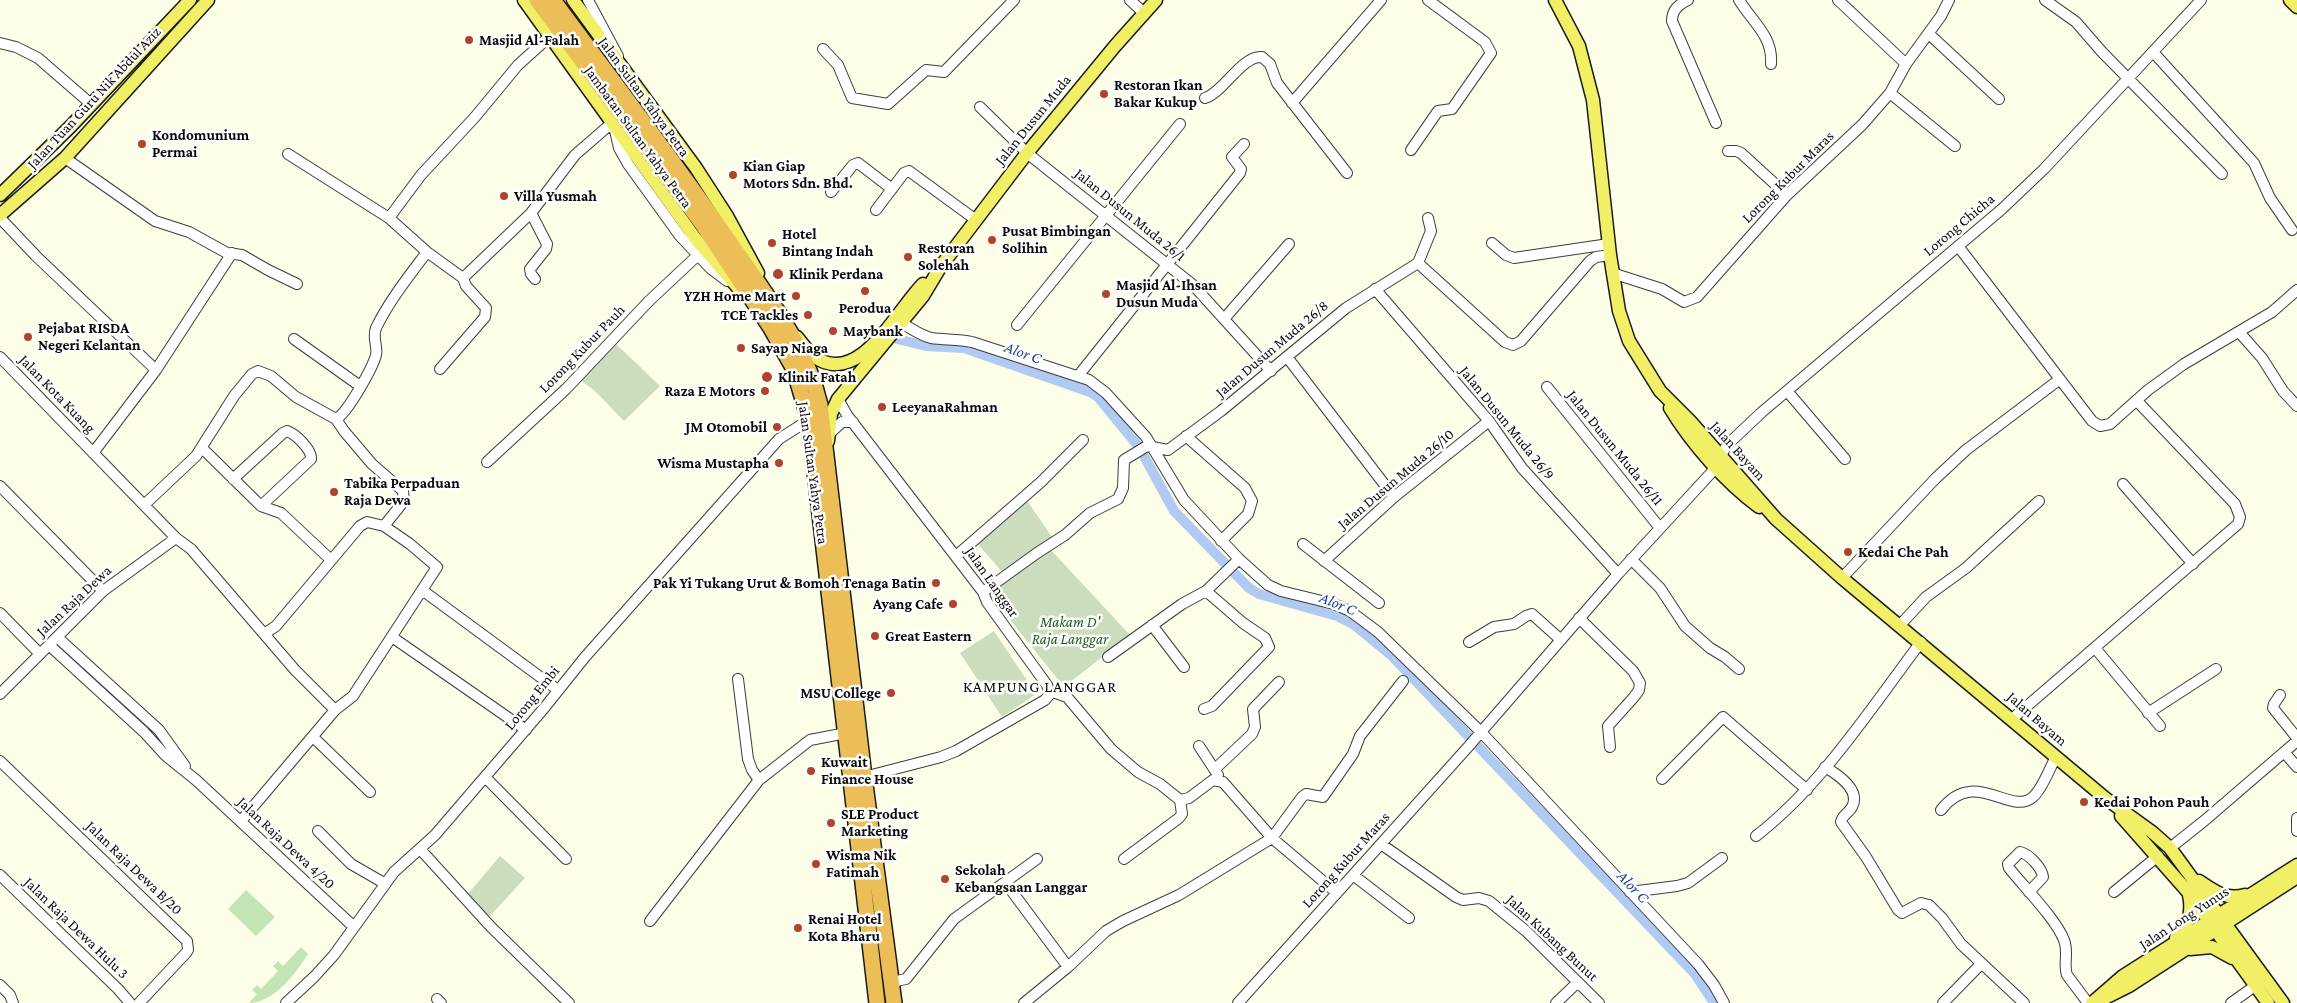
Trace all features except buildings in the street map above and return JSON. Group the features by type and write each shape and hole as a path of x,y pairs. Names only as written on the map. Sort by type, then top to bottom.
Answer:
{"highway":[{"name":"Jambatan Sultan Yahya Petra","path":"537,0 708,222"},
{"name":"Jambatan Sultan Yahya Petra","path":"553,0 708,222"},
{"path":"708,222 756,306"},
{"path":"708,222 784,320"},
{"name":"Jalan Sultan Yahya Petra","path":"756,306 772,328 794,369 809,420 877,1002"},
{"name":"Jalan Sultan Yahya Petra","path":"784,320 808,367 817,392 827,459 864,777 894,1003"}],"main road":[{"name":"Jalan Tuan Guru Nik Abdul Aziz","path":"0,195 92,104 190,0"},
{"name":"Jalan Tuan Guru Nik Abdul Aziz","path":"0,216 65,158 208,0"},
{"name":"Jalan Sultan Yahya Petra","path":"524,0 548,37 613,122 694,238 756,306"},
{"name":"Jalan Sultan Yahya Petra","path":"573,0 624,68 727,216 784,320"},
{"name":"Jalan Dusun Muda","path":"827,459 831,414 838,399 923,296 941,266 1027,152 1156,0"},
{"name":"Jalan Bayam","path":"1555,0 1579,46 1588,74 1593,100 1612,273 1619,311 1629,341 1660,391 1747,498 1776,519 1842,578 1921,642 2104,798 2152,832 2170,848 2191,875 2241,967 2268,1003"},
{"path":"35,161 54,153 65,158"},
{"name":"Jalan Dusun Muda","path":"784,320 813,356 822,362 833,365 854,361 874,343 916,290 941,266"},
{"name":"Jalan Bayam","path":"2104,798 2158,856 2188,892 2240,944 2283,1003"},
{"name":"Jalan Long Yunus","path":"2257,897 2297,865"},
{"path":"2191,875 2213,891 2228,897 2257,897"},
{"name":"Jalan Long Yunus","path":"2093,1003 2129,986 2171,952 2217,922 2257,897 2297,877"},
{"path":"2171,952 2189,920 2190,903 2188,892"},
{"path":"2240,944 2238,936 2241,923 2257,897"},
{"path":"2171,952 2212,946 2222,951 2241,967"}],"street":[{"path":"588,0 612,41 624,68"},
{"path":"824,49 838,66 852,98 888,104 926,70 944,72 1014,0"},
{"path":"1130,0 1144,13"},
{"path":"1292,103 1381,0"},
{"path":"1411,150 1438,111 1452,109 1491,53 1485,42 1428,0"},
{"path":"1688,0 1676,8 1672,14 1672,22 1716,123"},
{"path":"1739,0 1769,43 1772,50 1772,64"},
{"path":"1838,0 1906,64"},
{"name":"Lorong Kubur Maras","path":"1612,273 1662,289 1680,301 1686,303 1693,301 1787,195 1862,125 1890,93 1906,64 1929,34 1949,0"},
{"path":"2045,0 2076,22 2222,174"},
{"name":"Lorong Chicha","path":"1579,618 1711,473 1728,445 1787,392 2002,209 2044,168 2201,0"},
{"path":"1929,34 1999,99"},
{"path":"389,218 421,175 475,117 518,65 548,37"},
{"path":"0,43 16,46 38,58 92,104"},
{"path":"2153,52 2254,163 2270,198 2292,230"},
{"path":"1205,98 1211,96 1226,80 1257,56 1262,57 1270,64 1277,83 1347,173"},
{"path":"1890,93 1955,146"},
{"name":"Jalan Dusun Muda 26/1","path":"980,107 1027,152 1197,289 1271,371"},
{"path":"463,278 531,213 575,155 613,122 619,148 628,164 680,236 713,270 743,293"},
{"path":"1017,325 1180,124"},
{"path":"1078,376 1241,172 1232,157 1244,144"},
{"path":"1728,151 1736,151 1742,154 1787,195"},
{"path":"288,154 389,218 427,252 463,278 466,286 483,303 486,313 482,322 440,369"},
{"path":"65,158 155,221 189,232 222,251 242,255 297,284"},
{"path":"831,192 853,165 858,163 892,189"},
{"path":"876,210 904,173 909,171 976,220"},
{"path":"531,213 547,244 546,250 530,269 535,279"},
{"path":"0,216 36,256 156,370"},
{"path":"1428,218 1431,231 1418,263 1505,342 1513,345 1521,341 1590,261 1609,249"},
{"path":"1492,243 1506,255 1514,258 1609,249"},
{"path":"1224,319 1289,244"},
{"path":"1958,246 2092,422 2100,426 2110,424 2148,390 2184,364 2272,312 2297,290"},
{"path":"336,419 342,415 360,386 376,354 374,338 376,329 400,289 427,252"},
{"path":"93,453 156,370 232,254"},
{"name":"Lorong Kubur Pauh","path":"487,462 566,389 649,301 698,255"},
{"name":"Jalan Dusun Muda 26/8","path":"1149,446 1166,451 1221,411 1346,308 1418,263"},
{"name":"Jalan Dusun Muda 26/9","path":"1375,289 1489,421 1522,468 1618,574"},
{"path":"902,323 918,334 933,338 966,340 1078,376 1101,388 1146,437 1149,446 1184,500 1237,561 1274,588 1334,604 1350,611 1378,632 1413,663 1698,964 1714,985 1724,1003"},
{"path":"2240,332 2262,358 2283,391 2297,406"},
{"path":"294,339 360,386"},
{"name":"Jalan Kota Kuang","path":"0,357 144,506 176,538 191,549 295,670 336,710"},
{"path":"1287,357 1394,497"},
{"path":"144,506 202,448 234,396 252,374 258,371 270,376 296,397 336,419 344,432 372,464 403,491 404,501 384,526"},
{"path":"1842,578 1966,450 2060,379"},
{"name":"Jalan Dusun Muda 26/11","path":"1547,386 1660,528"},
{"path":"1787,392 1845,459"},
{"name":"Jalan Langgar","path":"838,399 853,422 983,592 987,602 1050,691"},
{"path":"2012,719 2238,524 2240,517 2238,510 2137,401"},
{"name":"Lorong Embi","path":"289,1002 334,955 384,883 420,850 485,777 585,657 779,440 809,420"},
{"name":"Jalan Dusun Muda 26/10","path":"1324,560 1394,497 1489,421"},
{"path":"829,434 842,422 853,422"},
{"path":"233,479 285,432 292,433 310,452 311,459 261,506"},
{"path":"1186,436 1245,488 1252,501 1248,514 1221,541"},
{"path":"956,556 1041,482 1083,440"},
{"path":"983,592 1065,535 1090,513 1118,499 1123,488 1123,462 1132,454 1149,446"},
{"path":"202,448 261,506 282,513 331,560"},
{"path":"2123,484 2193,564"},
{"path":"0,486 103,591"},
{"path":"1900,625 1926,598 1966,568 2040,501"},
{"path":"241,821 336,710 353,696 437,567 410,544 384,526 363,523 276,626 264,634"},
{"name":"Jalan Raja Dewa","path":"0,694 103,591 176,538"},
{"path":"1303,544 1379,603"},
{"path":"1631,559 1660,588 1685,626 1710,648 1725,657 1739,669"},
{"path":"1108,657 1182,604 1206,591 1237,561"},
{"path":"422,590 558,690"},
{"path":"1204,709 1212,706 1269,647 1265,638 1243,623 1206,591"},
{"path":"0,613 40,654"},
{"path":"1469,642 1494,627 1514,624 1532,614 1561,640"},
{"path":"1579,618 1633,671 1640,683 1639,690 1634,697 1608,726 1610,747"},
{"name":"Lorong Kubur Maras","path":"1238,1003 1468,747 1579,618"},
{"path":"1152,625 1184,667"},
{"name":"Jalan Raja Dewa 4/20","path":"57,637 158,730 196,780"},
{"path":"392,637 526,730"},
{"path":"1756,836 1780,818 1807,790 1921,642"},
{"name":"Jalan Raja Dewa 4/20","path":"49,645 144,732 165,755 196,780 354,927"},
{"path":"2095,648 2160,726"},
{"path":"2148,713 2216,669"},
{"path":"738,679 748,760 759,780"},
{"path":"1024,1003 1068,967 1106,931 1179,895 1272,838 1306,794 1323,797 1353,754 1360,736 1403,681"},
{"path":"1215,769 1252,734 1255,727 1254,709 1279,682"},
{"path":"864,777 941,757 956,751 1045,700 1050,691 1067,697 1111,749 1138,772 1160,784 1180,800 1182,814 1179,818 1124,859"},
{"path":"2170,848 2297,740 2273,708 2280,695"},
{"path":"1662,779 1723,717 1807,790"},
{"path":"650,921 759,780 806,742 846,733"},
{"path":"313,737 370,792"},
{"path":"1200,746 1220,780 1272,838 1337,892"},
{"path":"2284,752 2297,767"},
{"path":"1941,810 1956,794 1966,791 1978,792 2018,802 2026,801 2038,790 2056,757"},
{"name":"Jalan Raja Dewa B/20","path":"0,761 188,941 189,946 186,953 139,1003"},
{"path":"1825,767 1842,778 1852,793 1854,800 1852,807 1842,817 1841,822 1866,857 1898,910 1902,913 1922,903 1929,905 1980,964 2014,991 2024,1003"},
{"path":"485,777 566,859"},
{"path":"1180,800 1189,798 1213,780 1220,780"},
{"path":"2297,818 2297,831"},
{"path":"318,831 351,864 384,883"},
{"name":"Jalan Kubang Bunut","path":"1381,844 1456,897 1463,900 1479,898 1489,901 1526,931 1599,1003"},
{"path":"420,850 491,927 569,1003"},
{"path":"2114,892 2158,856"},
{"path":"892,982 906,979 952,921 1036,858"},
{"path":"1630,892 1688,883 1722,858"},
{"path":"1353,875 1409,918"},
{"name":"Jalan Raja Dewa Hulu 3","path":"2,882 118,989 130,1003"},
{"path":"1005,882 1068,967"},
{"path":"2029,892 2060,931 2068,953 2065,970 2088,1003"},
{"path":"1943,1003 1980,964"},
{"path":"1556,1003 1578,982"},
{"path":"0,986 10,995 13,1003"},
{"path":"2231,1003 2255,986"}],"green space":[{"path":"615,343 660,386 624,421 595,391 580,380"},
{"path":"1026,499 1052,537 1003,573 976,542"},
{"name":"Makam D' Raja Langgar","path":"1051,550 1130,635 1064,687 994,597 996,586"},
{"path":"994,631 1036,694 1002,717 960,653"},
{"path":"500,856 525,878 489,917 467,895"},
{"path":"246,890 275,917 256,936 228,909"},
{"path":"301,947 308,954 291,978 267,998 249,1003 257,994 252,990 257,985 261,989 278,971 273,966 278,961 283,966"}],"waterway":[{"name":"Alor C","path":"897,339 926,346 964,348 1090,392 1098,397 1139,447 1174,511 1249,588 1259,594 1337,616 1353,624 1392,656 1695,974 1714,1003"}],"place":[{"name":"Masjid Al-Falah","path":"469,40"},
{"name":"Restoran Ikan Bakar Kukup","path":"1104,94"},
{"name":"Kondomunium Permai","path":"142,144"},
{"name":"Kian Giap Motors Sdn. Bhd.","path":"733,175"},
{"name":"Villa Yusmah","path":"504,196"},
{"name":"Pusat Bimbingan Solihin","path":"992,240"},
{"name":"Hotel Bintang Indah","path":"772,243"},
{"name":"Restoran Solehah","path":"908,257"},
{"name":"Klinik Perdana","path":"778,274"},
{"name":"Perodua","path":"865,291"},
{"name":"Masjid Al-Ihsan Dusun Muda","path":"1106,294"},
{"name":"YZH Home Mart","path":"796,296"},
{"name":"TCE Tackles","path":"808,315"},
{"name":"Maybank","path":"833,331"},
{"name":"Pejabat RISDA Negeri Kelantan","path":"28,337"},
{"name":"Sayap Niaga","path":"741,348"},
{"name":"Klinik Fatah","path":"767,377"},
{"name":"Raza E Motors","path":"765,391"},
{"name":"LeeyanaRahman","path":"882,407"},
{"name":"JM Otomobil","path":"777,427"},
{"name":"Wisma Mustapha","path":"779,463"},
{"name":"Tabika Perpaduan Raja Dewa","path":"334,492"},
{"name":"Kedai Che Pah","path":"1848,552"},
{"name":"Pak Yi Tukang Urut & Bomoh Tenaga Batin","path":"936,583"},
{"name":"Ayang Cafe","path":"953,604"},
{"name":"Great Eastern","path":"875,636"},
{"name":"MSU College","path":"891,693"},
{"name":"Kuwait Finance House","path":"811,771"},
{"name":"Kedai Pohon Pauh","path":"2084,802"},
{"name":"SLE Product Marketing","path":"831,823"},
{"name":"Wisma Nik Fatimah","path":"816,864"},
{"name":"Sekolah Kebangsaan Langgar","path":"945,879"},
{"name":"Renai Hotel Kota Bharu","path":"798,928"}],"district":[{"name":"KAMPUNG LANGGAR","path":"1040,687"}]}
